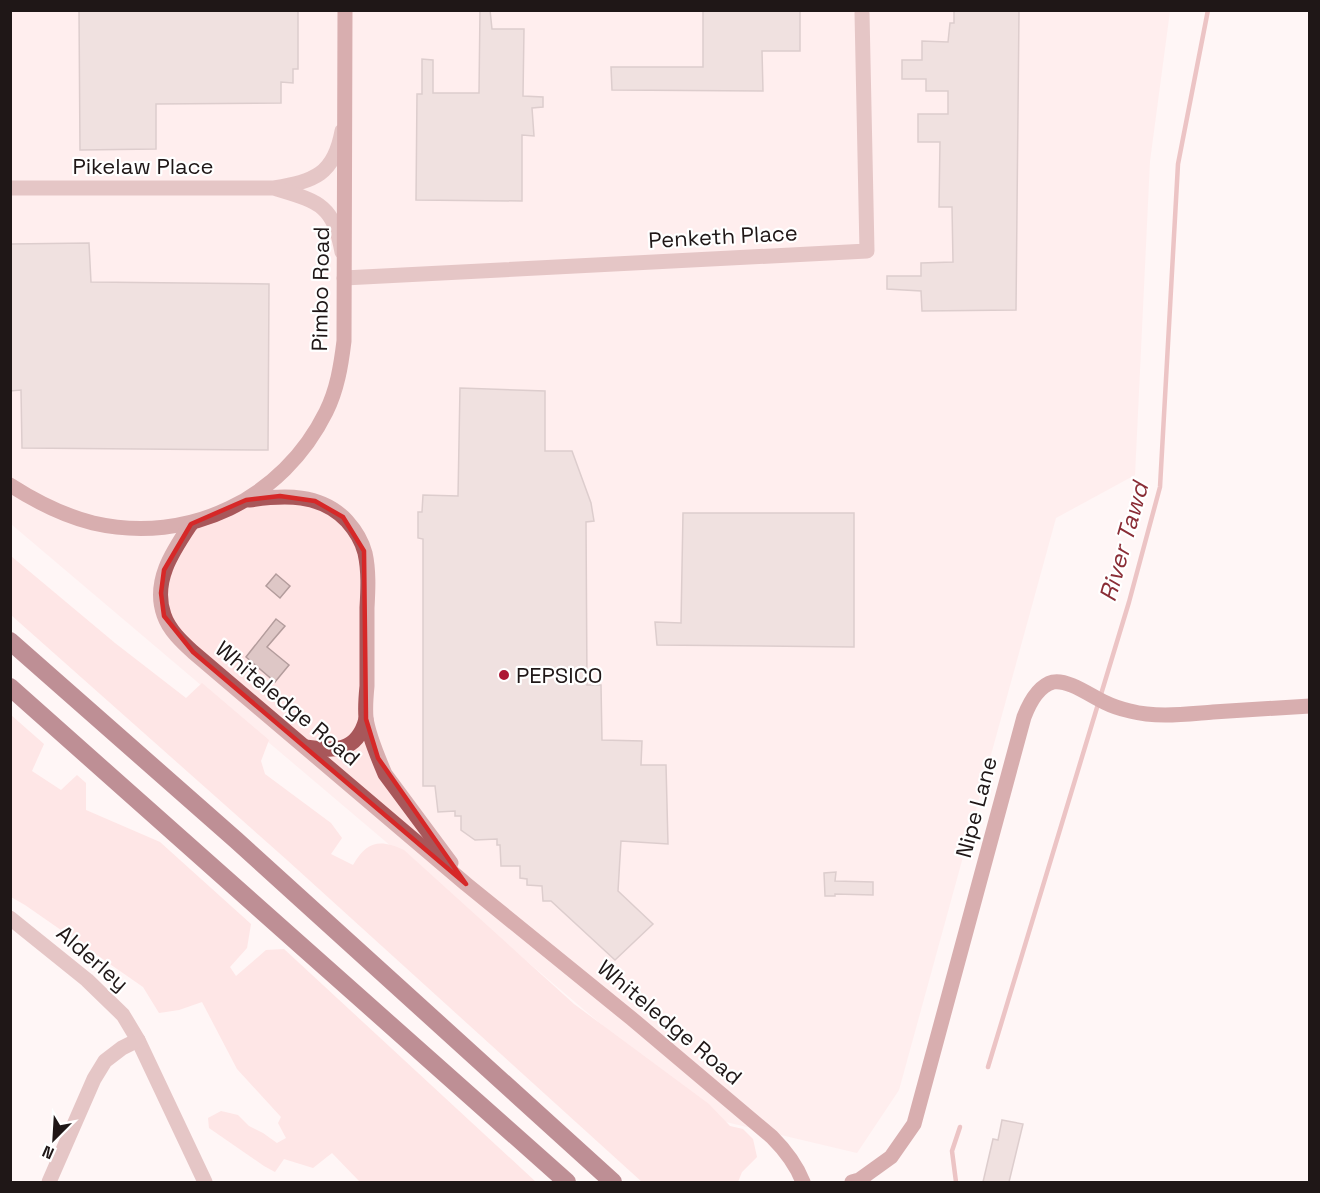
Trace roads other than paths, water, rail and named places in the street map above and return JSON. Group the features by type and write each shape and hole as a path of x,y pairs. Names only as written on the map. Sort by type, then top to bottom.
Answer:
{"highway":[{"path":"10,641 236,840 613,1182"},
{"path":"10,687 567,1182"}],"street":[{"name":"Pimbo Road","path":"10,485 59,511 94,523 158,528 191,524 246,500 281,473 299,455 326,411 341,365 344,341 345,10"},
{"name":"Penketh Place","path":"344,271 867,251 862,13"},
{"name":"Pikelaw Place","path":"10,188 274,188 308,181 327,168 341,137 344,113"},
{"name":"Pikelaw Place","path":"274,188 306,198 324,208 337,232 344,271"},
{"name":"Whiteledge Road","path":"246,500 280,496 315,501 343,517 359,538 364,551 368,577 366,719 378,758 385,774 466,884"},
{"name":"Whiteledge Road","path":"191,524 172,553 165,570 161,593 164,616 174,634 466,884 631,1018 772,1137 789,1156 803,1182"},
{"name":"Nipe Lane","path":"852,1182 859,1180 891,1157 914,1124 1024,717 1030,702 1041,689 1053,682 1064,683 1107,704 1131,712 1172,715 1310,706"},
{"path":"305,747 340,749 356,740 363,731 366,719"},
{"name":"Alderley","path":"10,918 87,980 123,1015 138,1040 205,1182"},
{"path":"49,1182 94,1079 105,1061 122,1048 138,1040"}],"waterway":[{"name":"River Tawd","path":"988,1067 1129,602 1160,487 1178,164 1208,10"},
{"name":"River Tawd","path":"956,1182 952,1151 960,1127"}],"place":[{"name":"PEPSICO","path":"504,675"}]}
